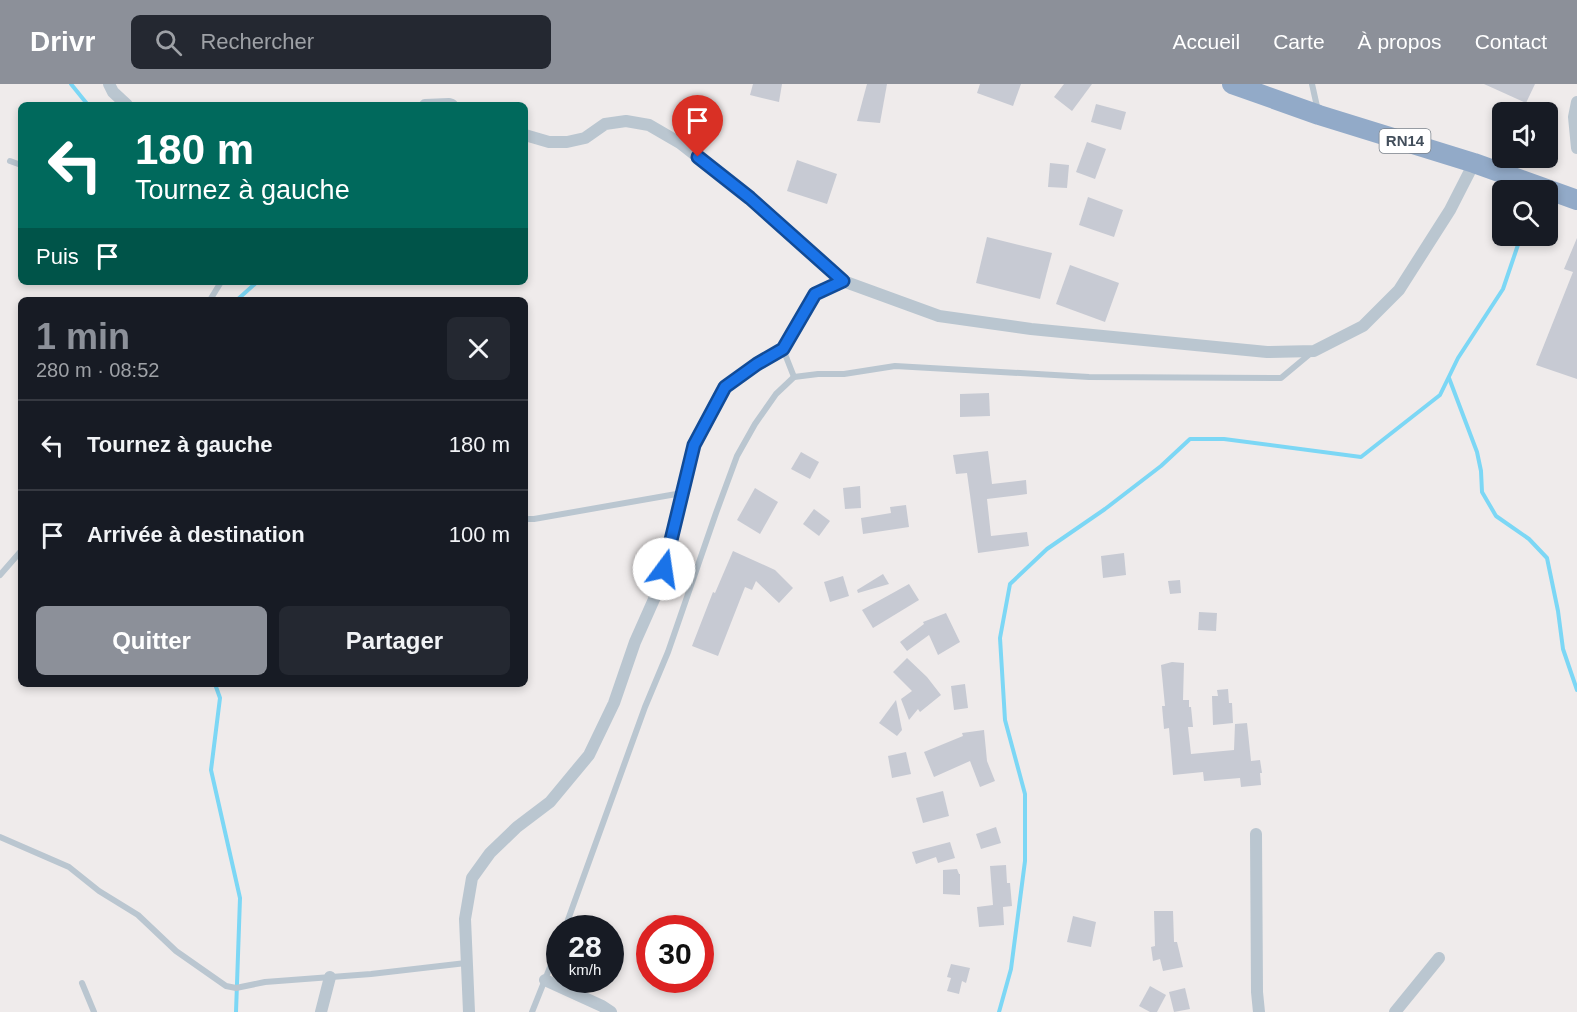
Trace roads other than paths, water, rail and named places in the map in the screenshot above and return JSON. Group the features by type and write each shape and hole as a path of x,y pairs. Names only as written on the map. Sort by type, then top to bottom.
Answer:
{"highway":[{"name":"RN14","path":"1232,84 1319,115 1474,163 1577,200"}],"street":[{"path":"109,84 113,92 125,102"},
{"path":"1577,102 1574,117 1577,148"},
{"path":"528,136 549,142 567,142 585,138 605,124 626,120 649,125 680,143 750,198 843,281 939,316 1031,329 1268,352 1314,351 1364,326 1399,290 1450,210 1474,163"},
{"path":"469,1012 465,919 472,878 490,853 517,827 550,802 589,755 614,703 635,642 659,588 694,445 725,387 783,349 815,294 843,281"},
{"path":"1256,834 1259,1012"},
{"path":"1395,1012 1439,958"},
{"path":"321,1012 330,977"},
{"path":"545,980 611,1012"}],"lane":[{"path":"1312,84 1319,115"},
{"path":"10,161 18,164"},
{"path":"783,349 794,377"},
{"path":"570,915 645,707 668,652 737,456 755,424 776,394 794,377 844,374 895,366 1089,377 1281,378 1314,351"},
{"path":"528,519 682,493"},
{"path":"0,575 18,554"},
{"path":"0,837 69,867 99,891 138,915 176,951 226,986 236,987 265,982 466,963"},
{"path":"532,1012 545,980"},
{"path":"82,983 94,1012"}],"waterway":[{"path":"71,84 86,102"},
{"path":"999,1012 1011,969 1025,861 1025,794 1005,720 1000,638 1010,584 1047,549 1105,509 1161,466 1190,439 1224,439 1361,457 1440,395 1458,358 1503,289 1518,246"},
{"path":"240,297 254,285"},
{"path":"1449,378 1477,452 1482,492 1496,516 1529,539 1547,558 1563,649 1577,690"},
{"path":"216,687 220,698 211,770 240,898 236,1012"}]}
